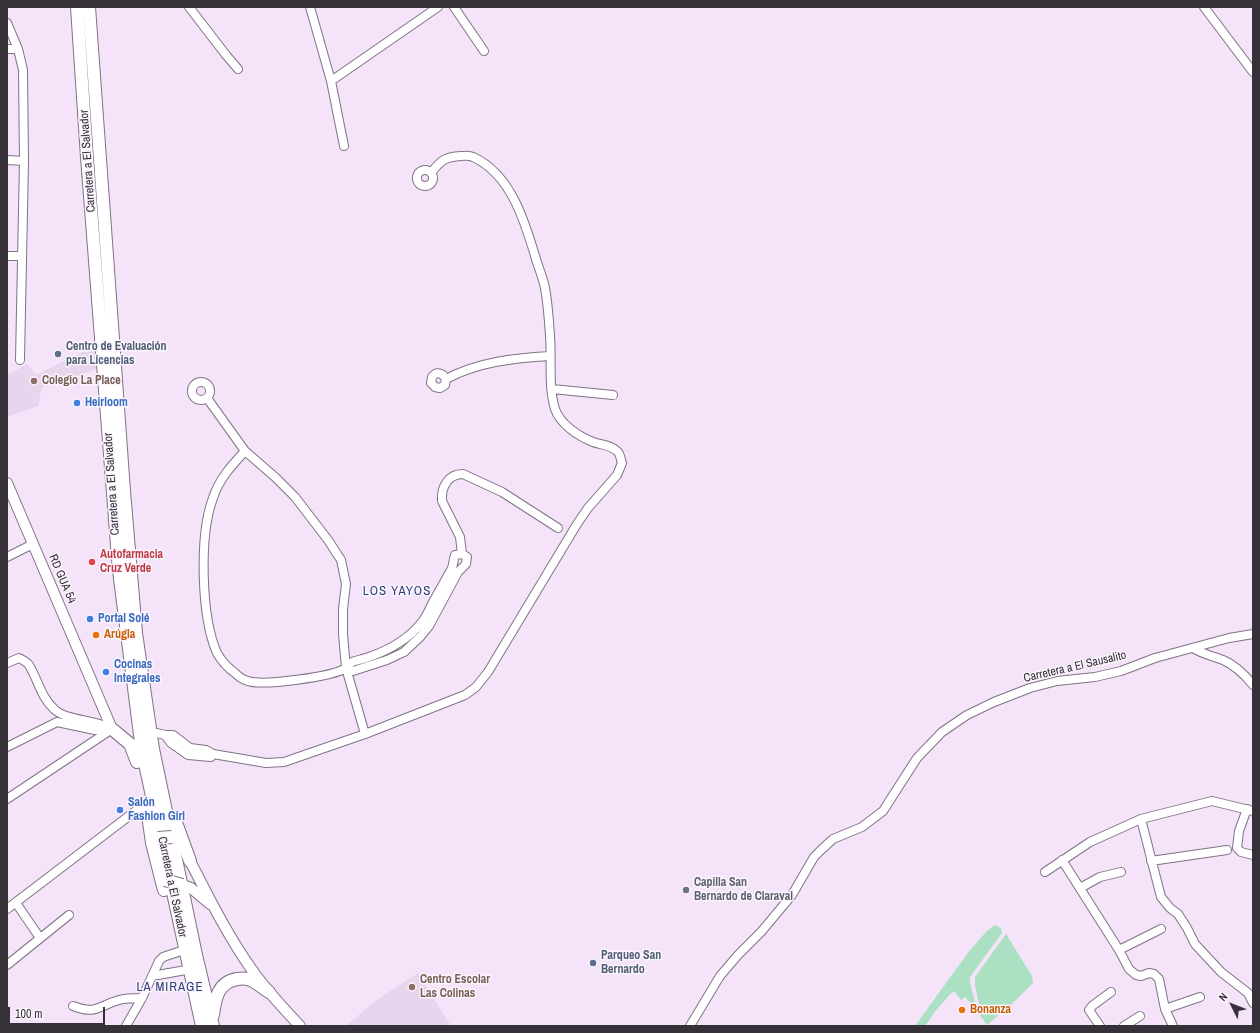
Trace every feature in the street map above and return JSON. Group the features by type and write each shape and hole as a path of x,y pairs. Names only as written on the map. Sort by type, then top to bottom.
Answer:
{"highway":[{"name":"Carretera a El Salvador","path":"77,7 118,571 122,603 142,750 207,1025"},
{"name":"Carretera a El Salvador","path":"89,7 136,633 153,750 196,956 207,1025"},
{"path":"122,603 120,619 132,726 146,803 163,880 186,970 207,1025"},
{"path":"136,633 146,656 161,734 174,817 175,839 207,1025"},
{"path":"112,729 127,734 130,732 132,726"},
{"path":"112,729 130,744 138,762"},
{"path":"174,817 190,861"},
{"path":"155,840 175,839"},
{"path":"175,839 190,861"},
{"path":"163,880 183,885"},
{"path":"207,1025 215,998 219,990 228,982 243,978 248,979 252,980 269,992"}],"main road":[{"name":"RD GUA 54","path":"7,483 112,729"},
{"path":"190,861 213,906 243,957 269,992 300,1026"},
{"path":"183,885 191,888 213,906"}],"street":[{"path":"189,7 238,69"},
{"path":"310,7 331,81 344,146"},
{"path":"331,81 438,7"},
{"path":"454,7 484,51"},
{"path":"1204,7 1253,72"},
{"path":"7,23 18,49 23,70 24,161 20,360"},
{"path":"7,49 18,49"},
{"path":"161,734 188,755 210,757 213,754 266,763 284,762 365,734 465,694 476,687 488,672 577,524 588,508 617,475 622,463 618,452 609,446 594,442 579,435 566,425 555,409 552,389 550,337 545,288 532,244 514,199 490,167 480,160 469,156 449,157 437,165 431,173"},
{"path":"7,160 24,161"},
{"path":"7,256 21,256"},
{"path":"446,379 460,372 493,362 550,356"},
{"path":"552,389 613,395"},
{"path":"207,398 218,416 245,451 275,477 294,497 328,540 341,560 346,584 343,609 343,634 346,668 365,734"},
{"path":"245,451 230,466 219,484 211,503 204,537 204,589 208,623 218,653 235,674 248,682 280,682 320,677 346,668 350,663 384,651 396,645 410,635 422,622 452,568 454,557 457,554 462,554"},
{"path":"346,668 353,671 387,660 404,652 429,626 458,572 466,564 466,557 462,554 460,537 441,496 446,482 450,479 458,474 463,474 502,492 558,528"},
{"path":"7,557 33,544"},
{"name":"Carretera a El Sausalito","path":"690,1026 720,976 761,932 792,895 820,850 833,839 862,827 883,811 917,758 942,732 967,715 994,702 1030,688 1057,681 1095,677 1121,671 1154,658 1252,633"},
{"path":"1193,648 1225,661 1243,674 1253,684"},
{"path":"7,663 19,658 29,664 45,698 59,718 95,730 112,729"},
{"path":"7,747 59,718"},
{"path":"7,798 112,729"},
{"path":"1045,872 1090,842 1141,819 1212,801 1250,810 1239,831 1237,848 1241,852 1253,855"},
{"path":"7,910 146,803"},
{"path":"1141,819 1161,897 1170,908 1178,914 1195,944 1221,972 1248,993 1253,1003"},
{"path":"1151,861 1227,850"},
{"path":"1062,860 1119,950 1128,969 1132,973 1141,976 1149,973 1154,974 1159,979 1165,1009 1173,1026"},
{"path":"1080,888 1100,876 1121,872"},
{"path":"16,903 40,938"},
{"path":"7,965 69,915"},
{"path":"1119,950 1161,929"},
{"path":"126,1026 142,998 156,967 163,957 181,951"},
{"path":"152,976 186,970"},
{"path":"1100,1026 1089,1010 1111,992"},
{"path":"1165,1009 1200,997"},
{"path":"73,1006 83,1010 92,1010 99,1009 119,1000 142,998"},
{"path":"1124,1026 1140,1016"}],"shaded area":[{"name":"Colegio La Place","path":"98,344 98,369 42,387 38,406 7,417 7,375 27,364 36,375"},
{"name":"Centro Escolar Las Colinas","path":"418,973 451,1026 346,1026 375,1001"}],"green space":[{"path":"995,925 1001,928 1002,933 970,977 974,1005 973,1006 965,997 961,1000 954,991 937,1009 925,1026 915,1026 970,950 987,931"},
{"path":"1006,934 1032,976 1033,983 987,1025 975,1009 979,1004 975,986 975,977"}],"place":[{"name":"Centro de Evaluación para Licencias","path":"58,354"},
{"name":"Colegio La Place","path":"34,381"},
{"name":"Heirloom","path":"77,403"},
{"name":"Autofarmacia Cruz Verde","path":"92,562"},
{"name":"Portal Solé","path":"90,619"},
{"name":"Arúgla","path":"96,635"},
{"name":"Cocinas Integrales","path":"106,672"},
{"name":"Salón Fashion Girl","path":"120,810"},
{"name":"Capilla San Bernardo de Claraval","path":"686,890"},
{"name":"Parqueo San Bernardo","path":"593,963"},
{"name":"Centro Escolar Las Colinas","path":"412,987"},
{"name":"Bonanza","path":"962,1010"}],"district":[{"name":"LOS YAYOS","path":"397,592"},
{"name":"LA MIRAGE","path":"170,988"}]}
